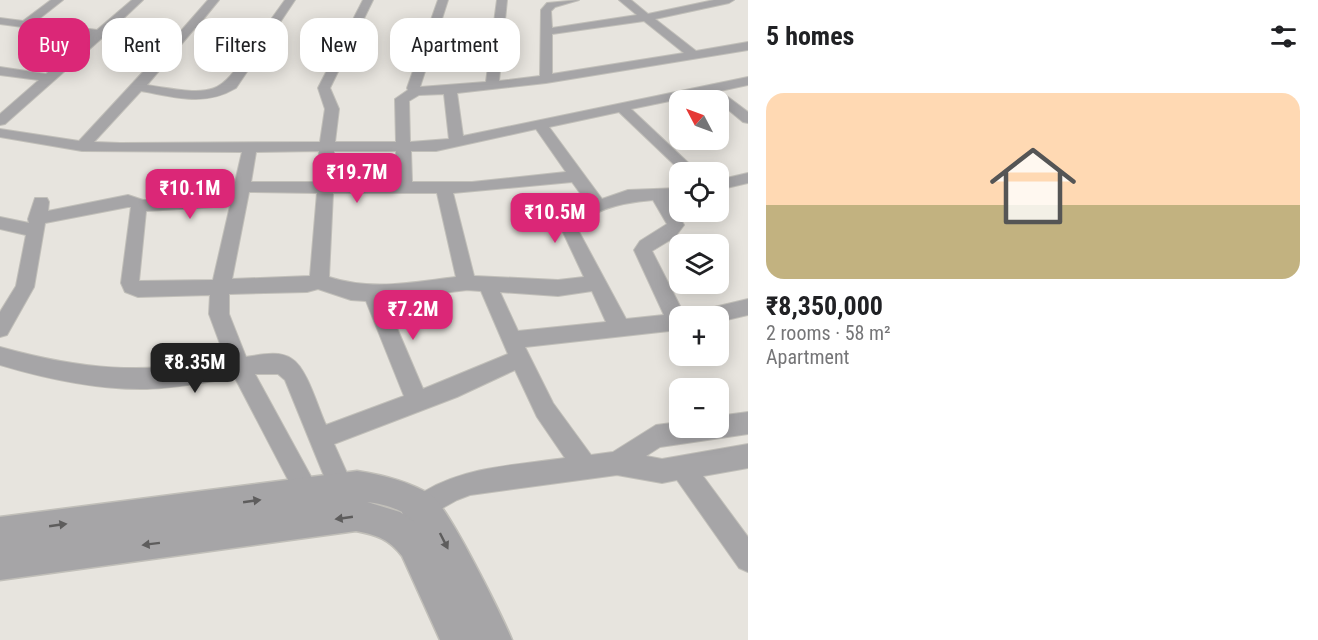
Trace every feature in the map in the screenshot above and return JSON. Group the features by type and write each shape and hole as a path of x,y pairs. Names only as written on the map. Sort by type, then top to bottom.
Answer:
{"street":[{"path":"33,18 58,0"},
{"path":"0,122 138,0"},
{"path":"182,38 214,0"},
{"path":"278,18 290,0"},
{"path":"139,206 134,234 130,283 132,287 307,285 317,281 321,274 327,146 333,109 324,88 368,0"},
{"path":"416,91 413,88 443,0"},
{"path":"492,85 502,0"},
{"path":"546,79 547,7 574,0"},
{"path":"624,0 694,55"},
{"path":"546,32 648,17 729,0"},
{"path":"0,21 18,23"},
{"path":"90,32 100,33"},
{"path":"405,188 402,99 416,91 450,90 546,79 748,46"},
{"path":"0,71 48,78"},
{"path":"82,146 152,72"},
{"path":"138,87 197,98 210,97 231,85 240,72"},
{"path":"0,133 82,146 404,147 457,142 541,126 748,81"},
{"path":"709,88 748,118"},
{"path":"450,90 457,142"},
{"path":"622,108 680,162"},
{"path":"541,126 598,206"},
{"path":"250,147 221,287 219,314 240,366 309,508"},
{"path":"0,224 128,201 135,202 139,206 326,186 444,189 576,176"},
{"path":"729,182 748,178"},
{"path":"444,189 477,284 516,349 545,410 585,467"},
{"path":"616,329 616,318 569,228 571,222 579,215 598,206 628,196 669,194"},
{"path":"658,195 674,218 676,225 672,231 647,244 643,250 671,306"},
{"path":"0,329 25,287 37,218"},
{"path":"317,281 351,292 373,294 477,284 558,288 597,283"},
{"path":"373,294 417,401"},
{"path":"729,311 748,307"},
{"path":"320,438 449,390 516,349 563,336 669,322"},
{"path":"0,356 23,363 121,379 165,378 271,363 284,365 293,374 342,489"},
{"path":"729,425 748,423"},
{"path":"617,463 656,436 669,434"},
{"path":"394,525 450,490 470,483 617,463 662,471 748,456"},
{"path":"683,468 748,559"},
{"path":"0,564 309,508 342,489 357,486 386,490 422,507 437,528 494,640"},
{"path":"0,532 309,508 380,519 404,531 413,545 458,640"}]}
